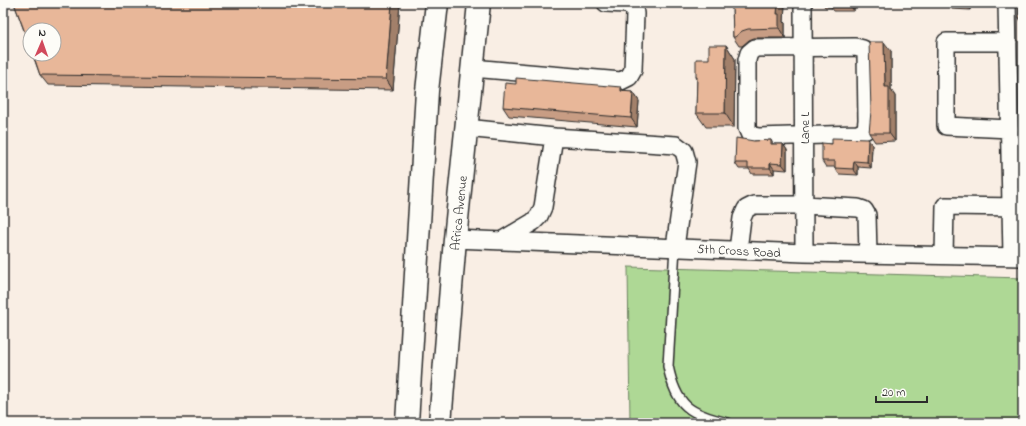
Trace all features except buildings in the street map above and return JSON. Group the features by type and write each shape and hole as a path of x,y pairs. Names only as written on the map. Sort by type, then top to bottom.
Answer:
{"main road":[{"path":"407,423 427,91 437,3"},
{"name":"Africa Avenue","path":"440,423 455,239 479,3"}],"street":[{"path":"472,68 621,80 629,77 633,70 634,7 626,4 606,3"},
{"name":"Lane L","path":"804,3 804,253"},
{"path":"1007,3 1008,42 1016,59 1014,121 1018,257"},
{"path":"1008,42 946,42 946,126 1014,121"},
{"path":"855,47 863,49 866,53 866,130 858,134 758,137 750,135 747,128 747,60 749,53 755,48 803,48 855,47"},
{"path":"466,128 554,137 676,145 684,151 687,162 675,247"},
{"path":"501,241 533,222 540,216 554,137"},
{"path":"738,250 742,218 746,208 754,205 804,205 858,208 864,210 867,215 868,254"},
{"path":"944,255 944,206 1017,207"},
{"name":"5th Cross Road","path":"455,239 804,253 1018,257"}],"lane":[{"path":"675,247 668,366 672,383 679,397 693,412 706,418 728,423"}],"green space":[{"path":"628,267 1023,278 1023,423 630,423"}]}
